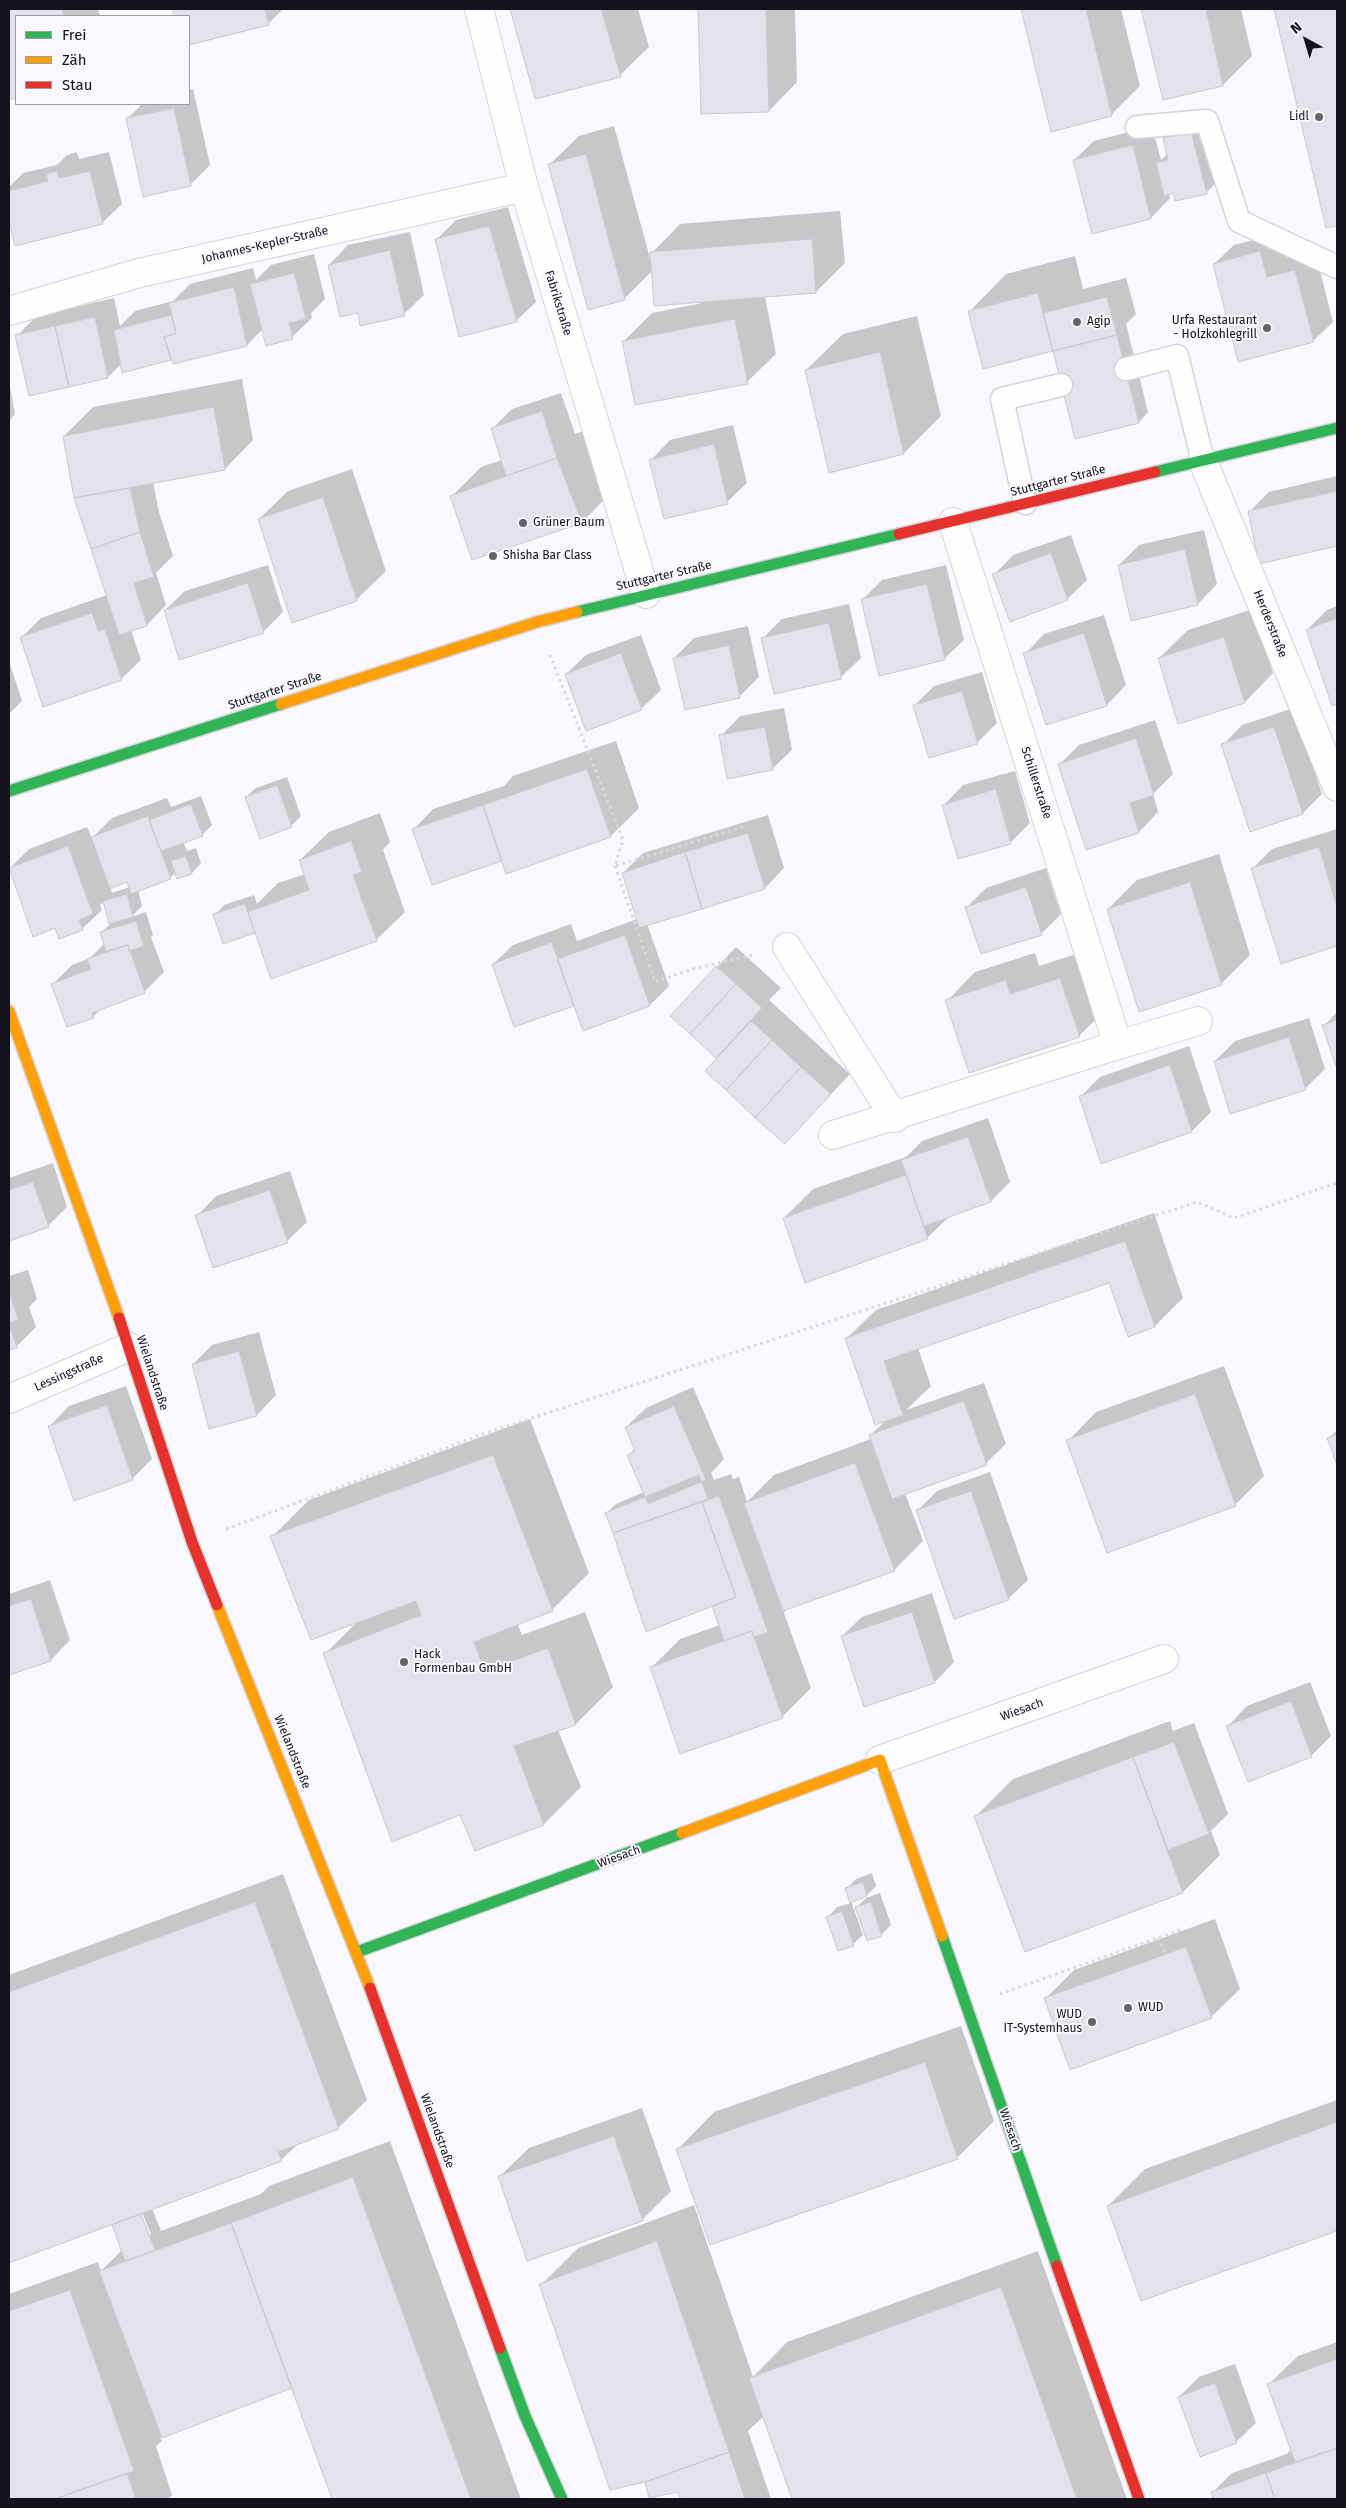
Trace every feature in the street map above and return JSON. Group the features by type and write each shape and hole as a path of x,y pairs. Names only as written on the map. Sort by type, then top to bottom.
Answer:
{"street":[{"name":"Fabrikstraße","path":"479,9 524,187 646,594"},
{"name":"Johannes-Kepler-Straße","path":"9,311 139,273 524,187"},
{"name":"Stuttgarter Straße","path":"9,791 536,622 1337,428"},
{"name":"Herderstraße","path":"1203,461 1337,788"},
{"name":"Schillerstraße","path":"953,522 1118,1045"},
{"path":"787,947 895,1118"},
{"name":"Wielandstraße","path":"9,1011 129,1347 192,1542 357,1952 525,2416 562,2499"},
{"path":"833,1135 895,1118 1118,1045 1198,1021"},
{"name":"Lessingstraße","path":"9,1400 129,1347"},
{"name":"Wiesach","path":"357,1952 880,1760 1164,1659"},
{"name":"Wiesach","path":"880,1760 1139,2499"}],"lane":[{"path":"1137,127 1207,121 1240,221 1337,267"},
{"path":"1126,369 1178,356 1203,461"},
{"path":"1025,503 1002,399 1061,385"}],"path":[{"path":"536,622 622,840 615,866 654,982 693,968 787,947"},
{"path":"615,866 743,826"},
{"path":"192,1542 486,1434 1197,1202 1234,1218 1337,1183"},
{"path":"966,2006 1180,1930"},
{"path":"1158,1938 1165,1954"}],"building":[{"path":"9,9 62,9 64,15 15,15 15,98 9,100"},
{"path":"172,9 265,9 269,25 190,45 190,15 174,15"},
{"path":"510,9 601,9 621,77 535,99"},
{"path":"698,9 766,9 769,112 701,114"},
{"path":"1021,9 1086,9 1112,116 1051,132"},
{"path":"1141,9 1206,9 1223,86 1163,100"},
{"name":"Lidl","path":"1274,9 1337,9 1337,226 1326,228"},
{"path":"174,108 191,186 143,197 126,118"},
{"path":"1191,131 1207,194 1175,201 1173,193 1164,196 1156,163 1168,160 1163,138"},
{"path":"1133,145 1151,219 1092,234 1073,160"},
{"path":"586,154 625,300 588,310 548,164"},
{"path":"57,171 59,178 90,171 103,224 15,246 9,221 9,191 48,181 46,174"},
{"path":"489,226 517,322 459,337 435,239"},
{"path":"812,239 816,293 654,306 650,252"},
{"path":"390,250 405,316 360,326 358,313 340,317 328,265"},
{"path":"1260,251 1267,277 1295,270 1314,342 1238,362 1213,264"},
{"path":"294,273 306,319 289,323 293,339 266,346 250,284"},
{"path":"234,287 247,346 173,364 164,337 176,333 169,303"},
{"path":"1038,293 1053,351 983,369 968,311"},
{"path":"1107,297 1117,335 1053,351 1043,313"},
{"path":"171,315 176,333 164,337 171,360 122,373 114,330"},
{"path":"95,317 108,378 69,387 55,326"},
{"path":"735,319 748,384 635,405 622,341"},
{"path":"55,326 69,387 29,396 15,335"},
{"path":"1117,335 1139,423 1075,439 1053,351"},
{"path":"880,352 904,454 829,473 805,370"},
{"path":"214,407 225,470 74,498 63,436"},
{"path":"542,411 557,458 506,476 491,428"},
{"path":"714,444 728,504 664,519 649,460"},
{"path":"557,458 582,523 472,560 450,496"},
{"path":"130,488 140,532 91,549 74,498"},
{"path":"1337,491 1337,546 1259,564 1248,511"},
{"path":"323,497 357,601 292,623 258,519"},
{"path":"140,532 154,577 134,583 147,626 119,635 91,549"},
{"path":"1185,549 1198,605 1131,621 1118,565"},
{"path":"1051,553 1068,600 1010,622 992,574"},
{"path":"248,583 264,633 179,660 164,610"},
{"path":"927,584 945,660 879,676 861,599"},
{"path":"92,613 98,631 105,629 122,680 43,707 20,637"},
{"path":"1337,618 1337,704 1332,706 1306,630"},
{"path":"829,623 842,679 774,694 761,638"},
{"path":"1084,633 1107,706 1046,725 1023,653"},
{"path":"1224,637 1245,703 1178,724 1158,658"},
{"path":"729,645 740,698 685,710 673,658"},
{"path":"621,653 642,710 586,731 565,674"},
{"path":"962,691 978,744 929,758 913,705"},
{"path":"765,727 773,770 727,779 719,735"},
{"path":"1274,727 1303,814 1250,832 1221,744"},
{"path":"1136,738 1154,795 1130,803 1139,833 1086,850 1058,764"},
{"path":"587,769 611,837 506,874 483,805"},
{"path":"277,785 292,827 260,839 245,797"},
{"path":"996,789 1011,844 958,859 942,805"},
{"path":"191,804 203,836 161,851 149,820"},
{"path":"483,805 502,861 432,885 412,829"},
{"path":"148,816 171,879 131,894 127,882 110,889 91,837"},
{"path":"748,833 765,889 702,909 685,852"},
{"path":"351,841 362,872 353,875 377,941 271,979 248,912 309,890 299,860"},
{"path":"68,846 93,914 79,920 83,930 59,939 55,928 33,937 9,868"},
{"path":"1319,847 1337,907 1337,946 1281,964 1251,868"},
{"path":"685,852 702,909 639,928 622,873"},
{"path":"186,856 192,874 177,879 171,861"},
{"path":"1190,882 1222,985 1139,1012 1107,909"},
{"path":"1026,887 1042,935 981,954 965,907"},
{"path":"127,894 133,917 109,924 103,901"},
{"path":"245,904 255,933 223,944 213,914"},
{"path":"136,921 144,946 129,951 128,945 106,951 100,932"},
{"path":"625,935 650,1006 583,1031 557,959"},
{"path":"552,942 574,1006 514,1027 492,964"},
{"path":"128,945 145,993 92,1013 94,1018 67,1027 51,984 91,969 87,959"},
{"path":"716,966 736,984 690,1034 670,1016"},
{"path":"1060,978 1080,1037 969,1073 945,1000 1006,980 1010,994"},
{"path":"736,984 762,1008 716,1058 690,1034"},
{"path":"1337,1020 1337,1069 1322,1025"},
{"path":"751,1021 772,1040 726,1090 705,1071"},
{"path":"1289,1037 1306,1090 1230,1114 1214,1061"},
{"path":"772,1040 801,1067 755,1118 726,1090"},
{"path":"1170,1065 1192,1132 1101,1164 1079,1096"},
{"path":"801,1067 831,1094 785,1144 755,1118"},
{"path":"968,1137 991,1202 924,1226 901,1160"},
{"path":"906,1175 928,1239 805,1283 783,1218"},
{"path":"33,1182 49,1227 9,1241 9,1190"},
{"path":"270,1190 288,1243 213,1268 195,1215"},
{"path":"1125,1241 1155,1327 1128,1337 1109,1283 884,1361 903,1415 875,1425 845,1338"},
{"path":"9,1291 18,1319 9,1323"},
{"path":"9,1324 17,1348 9,1350"},
{"path":"239,1351 257,1416 209,1429 192,1364"},
{"path":"1195,1394 1236,1506 1107,1553 1066,1440"},
{"path":"964,1401 987,1465 892,1499 869,1435"},
{"path":"107,1405 133,1480 74,1501 48,1426"},
{"path":"674,1406 706,1480 648,1504 627,1455 635,1451 625,1427"},
{"path":"1337,1434 1337,1465 1327,1438"},
{"name":"Hack Formenbau GmbH","path":"493,1455 553,1611 474,1642 485,1671 548,1648 576,1725 514,1746 544,1825 475,1851 460,1815 392,1842 323,1653 421,1615 416,1601 311,1640 270,1536"},
{"path":"855,1463 895,1571 783,1611 744,1503"},
{"path":"699,1475 708,1499 613,1533 605,1513"},
{"path":"971,1491 1009,1600 954,1619 916,1510"},
{"path":"719,1496 768,1632 754,1637 752,1631 724,1641 712,1606 736,1597 702,1502"},
{"path":"702,1502 736,1597 646,1632 613,1533"},
{"path":"31,1599 51,1661 9,1675 9,1606"},
{"path":"912,1612 935,1683 864,1707 841,1636"},
{"path":"752,1631 783,1718 680,1754 650,1667"},
{"path":"1291,1701 1312,1757 1248,1782 1226,1726"},
{"path":"1174,1742 1209,1834 1168,1850 1133,1757"},
{"path":"1133,1757 1183,1893 1025,1952 974,1816"},
{"path":"863,1882 867,1896 850,1903 845,1888"},
{"path":"255,1902 339,2129 278,2152 282,2161 9,2263 9,1992"},
{"path":"871,1902 882,1936 867,1941 855,1907"},
{"path":"842,1911 854,1946 838,1951 826,1917"},
{"name":"WUD","path":"1186,1947 1212,2018 1070,2070 1044,1998"},
{"path":"925,2062 958,2159 710,2245 676,2149"},
{"path":"1337,2122 1337,2231 1141,2301 1107,2206"},
{"path":"614,2136 643,2221 527,2261 498,2176"},
{"path":"353,2177 471,2499 332,2499 231,2223"},
{"path":"141,2214 155,2250 125,2261 112,2225"},
{"path":"231,2223 292,2388 162,2438 99,2271"},
{"path":"657,2241 729,2452 645,2482 610,2490 539,2284"},
{"path":"1001,2287 1077,2499 792,2499 749,2378"},
{"path":"70,2290 134,2471 55,2499 9,2499 9,2311"},
{"path":"1337,2359 1337,2448 1295,2462 1267,2384"},
{"path":"1215,2383 1237,2443 1200,2457 1178,2397"},
{"path":"1337,2448 1337,2499 1275,2499 1266,2473"},
{"path":"729,2452 745,2499 680,2499 678,2492 649,2498 645,2482"},
{"path":"127,2473 136,2499 55,2499"},
{"path":"1266,2473 1275,2499 1213,2499 1211,2492"}],"traffic: fast":[{"path":"1155,472 1337,428"},
{"path":"577,612 899,534"},
{"path":"9,791 281,704"},
{"path":"357,1952 682,1833"},
{"path":"942,1936 1057,2266"},
{"path":"500,2348 525,2416 562,2499"}],"traffic: slow":[{"path":"281,704 537,622 577,612"},
{"path":"9,1011 119,1318"},
{"path":"217,1605 370,1988"},
{"path":"682,1833 880,1760 942,1936"}],"traffic: jam":[{"path":"899,534 1155,472"},
{"path":"119,1318 192,1542 217,1605"},
{"path":"370,1988 500,2348"},
{"path":"1057,2266 1139,2499"}],"place":[{"name":"Lidl","path":"1319,117"},
{"name":"Agip","path":"1077,322"},
{"name":"Urfa Restaurant - Holzkohlegrill","path":"1267,328"},
{"name":"Grüner Baum","path":"523,523"},
{"name":"Shisha Bar Class","path":"493,556"},
{"name":"Hack Formenbau GmbH","path":"404,1662"},
{"name":"WUD","path":"1128,2008"},
{"name":"WUD IT-Systemhaus","path":"1092,2022"}]}
